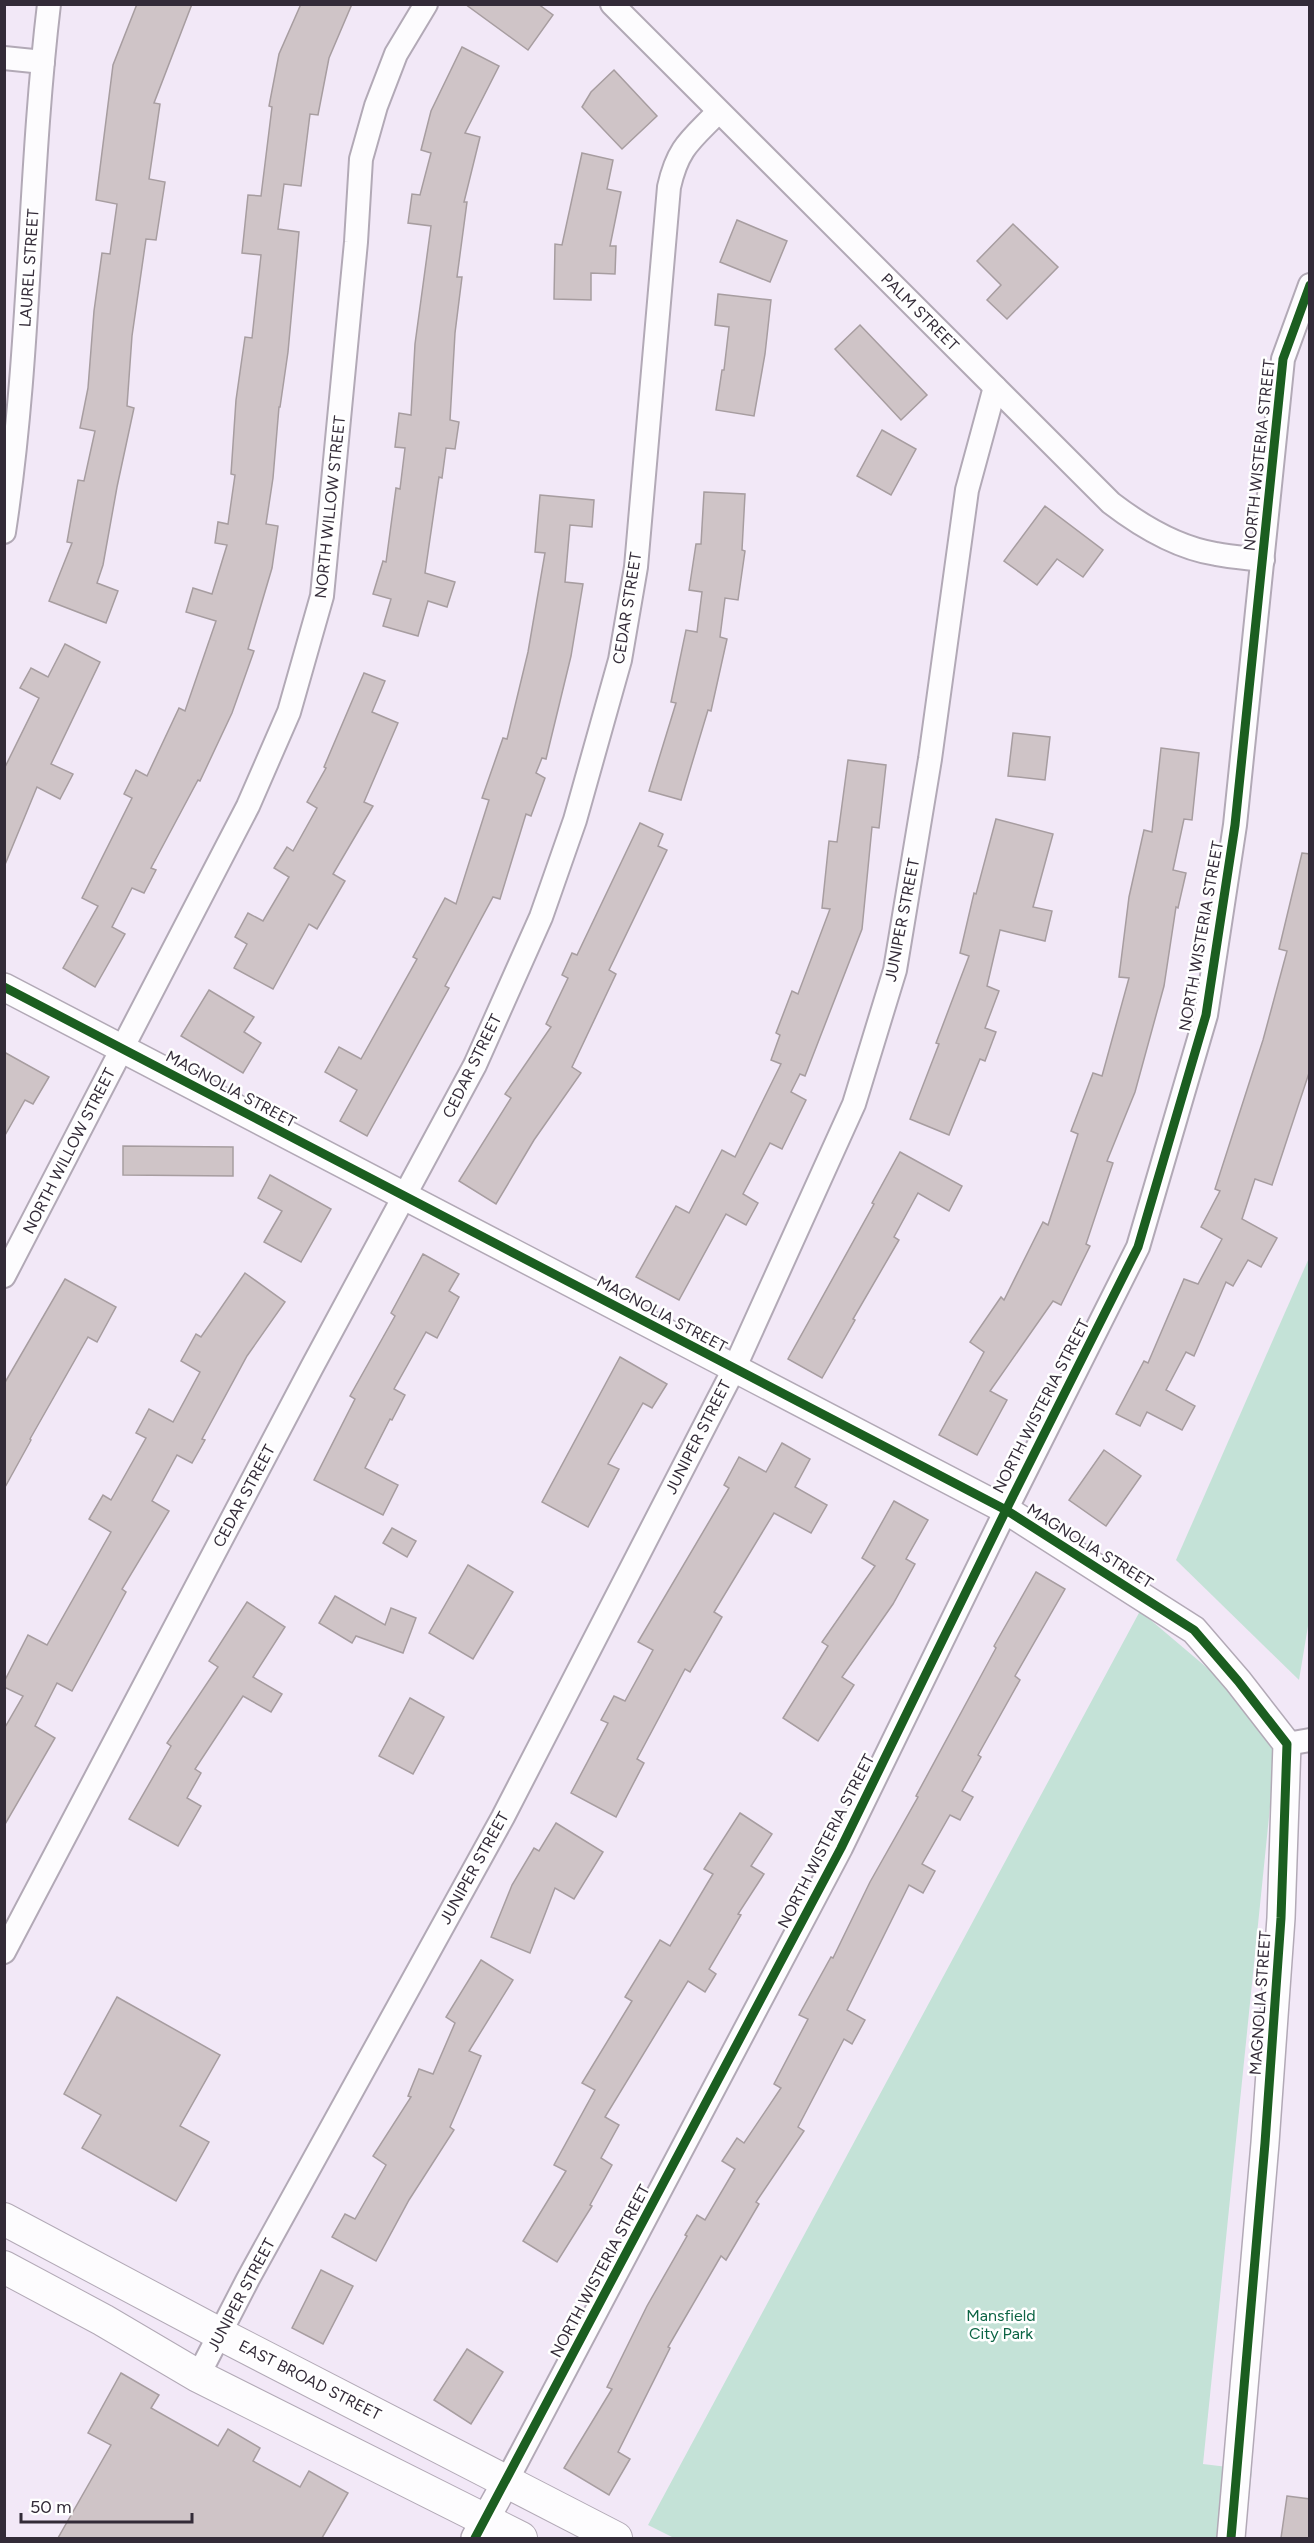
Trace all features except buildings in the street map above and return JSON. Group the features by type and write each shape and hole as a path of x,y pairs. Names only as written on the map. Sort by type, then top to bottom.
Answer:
{"main road":[{"name":"EAST BROAD STREET","path":"4,2219 220,2334 616,2538"},
{"path":"4,2267 103,2320 198,2376 480,2529 521,2538"}],"street":[{"name":"LAUREL STREET","path":"4,532 12,481 13,369 49,4"},
{"name":"NORTH WILLOW STREET","path":"4,1276 248,806 290,712 322,596 356,242 361,159 376,106 396,54 426,4"},
{"name":"PALM STREET","path":"612,4 1111,503 1136,522 1182,544 1214,554 1263,560"},
{"path":"4,58 43,62"},
{"name":"CEDAR STREET","path":"4,1952 475,1065 541,916 575,820 620,660 636,567 669,187 674,166 682,149 718,112"},
{"name":"NORTH WISTERIA STREET","path":"506,2481 841,1848 1005,1510 1138,1247 1206,1015 1235,825 1283,359 1310,285"},
{"name":"JUNIPER STREET","path":"198,2376 248,2279 503,1817 734,1369 854,1104 895,970 930,759 967,490 995,387"},
{"name":"MAGNOLIA STREET","path":"4,987 1005,1510 1194,1630 1238,1681 1298,1742 1231,2538"},
{"path":"480,2529 506,2481"}],"green space":[{"path":"1309,1258 1310,1614 1299,1680 1176,1560"},
{"name":"Mansfield City Park","path":"1140,1611 1225,1683 1276,1748 1203,2464 1252,2470 1244,2538 674,2538 648,2525"}],"cycle path":[{"path":"475,2538 841,1848 1006,1510 1138,1247 1206,1015 1235,825 1283,359 1310,285"},
{"path":"4,987 1006,1510 1194,1630 1238,1681 1287,1744 1281,1918 1265,2143 1231,2538"}]}
